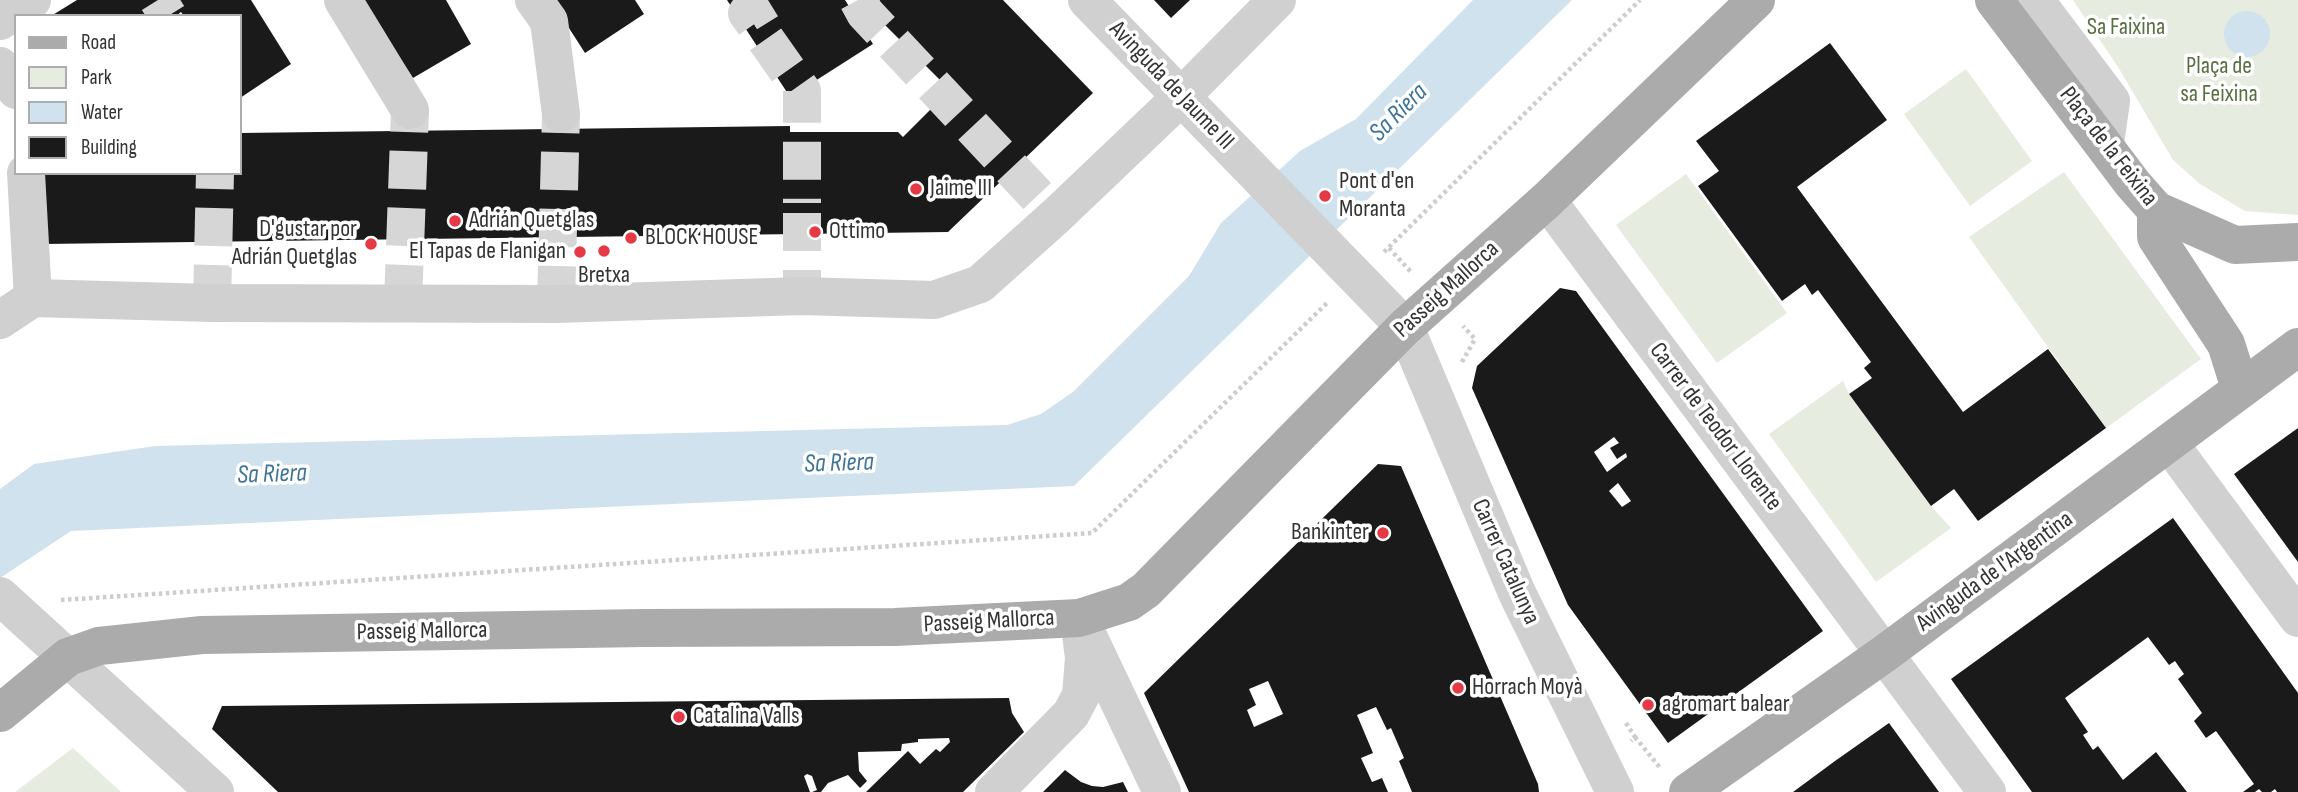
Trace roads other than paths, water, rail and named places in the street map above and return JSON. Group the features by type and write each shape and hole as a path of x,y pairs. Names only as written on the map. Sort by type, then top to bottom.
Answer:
{"main road":[{"name":"Passeig Mallorca","path":"0,713 68,657 99,646 202,635 895,627 1079,618 1129,602 1146,590 1405,327 1547,200 1756,0"},
{"name":"Plaça de la Feixina","path":"1994,0 2133,184 2156,210 2235,245 2298,242"},
{"path":"2156,210 2157,237 2226,344 2239,388"},
{"name":"Avinguda de l'Argentina","path":"1675,781 1884,654 2239,388 2298,347"}],"street":[{"path":"0,21 32,0"},
{"path":"343,0 410,110"},
{"path":"534,0 549,21 561,114"},
{"name":"Avinguda de Jaume III","path":"1087,0 1405,327"},
{"path":"0,320 33,298 212,303 556,304 802,296 934,300 980,284 1181,97 1277,0"},
{"path":"2035,0 2111,101 2105,144"},
{"path":"0,66 14,87"},
{"path":"26,175 33,298"},
{"name":"Carrer de Teodor Llorente","path":"1547,200 1987,792"},
{"name":"Carrer Catalunya","path":"1405,327 1517,593 1615,792"},
{"path":"2169,443 2298,618"},
{"path":"3,600 215,792"},
{"path":"994,792 1071,714 1081,695 1084,658 1079,618"},
{"path":"1079,618 1162,792"}],"water":[{"name":"Sa Riera","path":"1473,0 1572,0 1074,486 71,531 0,578 0,489 34,464 155,446 1007,425 1041,414 1073,392 1189,276 1221,223 1300,151 1356,119"},
{"path":"2247,11 2263,18 2270,34 2263,50 2247,57 2231,50 2224,34 2231,18"}],"tunnel":[{"path":"158,0 167,14"},
{"path":"768,0 747,13 802,91 802,203"},
{"path":"858,0 865,13 1056,216"},
{"path":"403,303 410,110"},
{"path":"556,304 561,114"},
{"path":"212,303 215,175"},
{"path":"802,213 802,296"}],"place":[{"name":"Jaime III","path":"916,189"},
{"name":"Pont d'en Moranta","path":"1325,196"},
{"name":"Adrián Quetglas","path":"455,221"},
{"name":"Ottimo","path":"815,232"},
{"name":"BLOCK HOUSE","path":"631,238"},
{"name":"D'gustar por Adrián Quetglas","path":"371,244"},
{"name":"Bretxa","path":"604,251"},
{"name":"El Tapas de Flanigan","path":"580,252"},
{"name":"Bankinter","path":"1383,533"},
{"name":"Horrach Moyà","path":"1458,688"},
{"name":"agromart balear","path":"1648,705"},
{"name":"Catalina Valls","path":"679,717"}],"park label":[{"name":"Sa Faixina","path":"2126,28"},
{"name":"Plaça de sa Feixina","path":"2219,81"}]}
